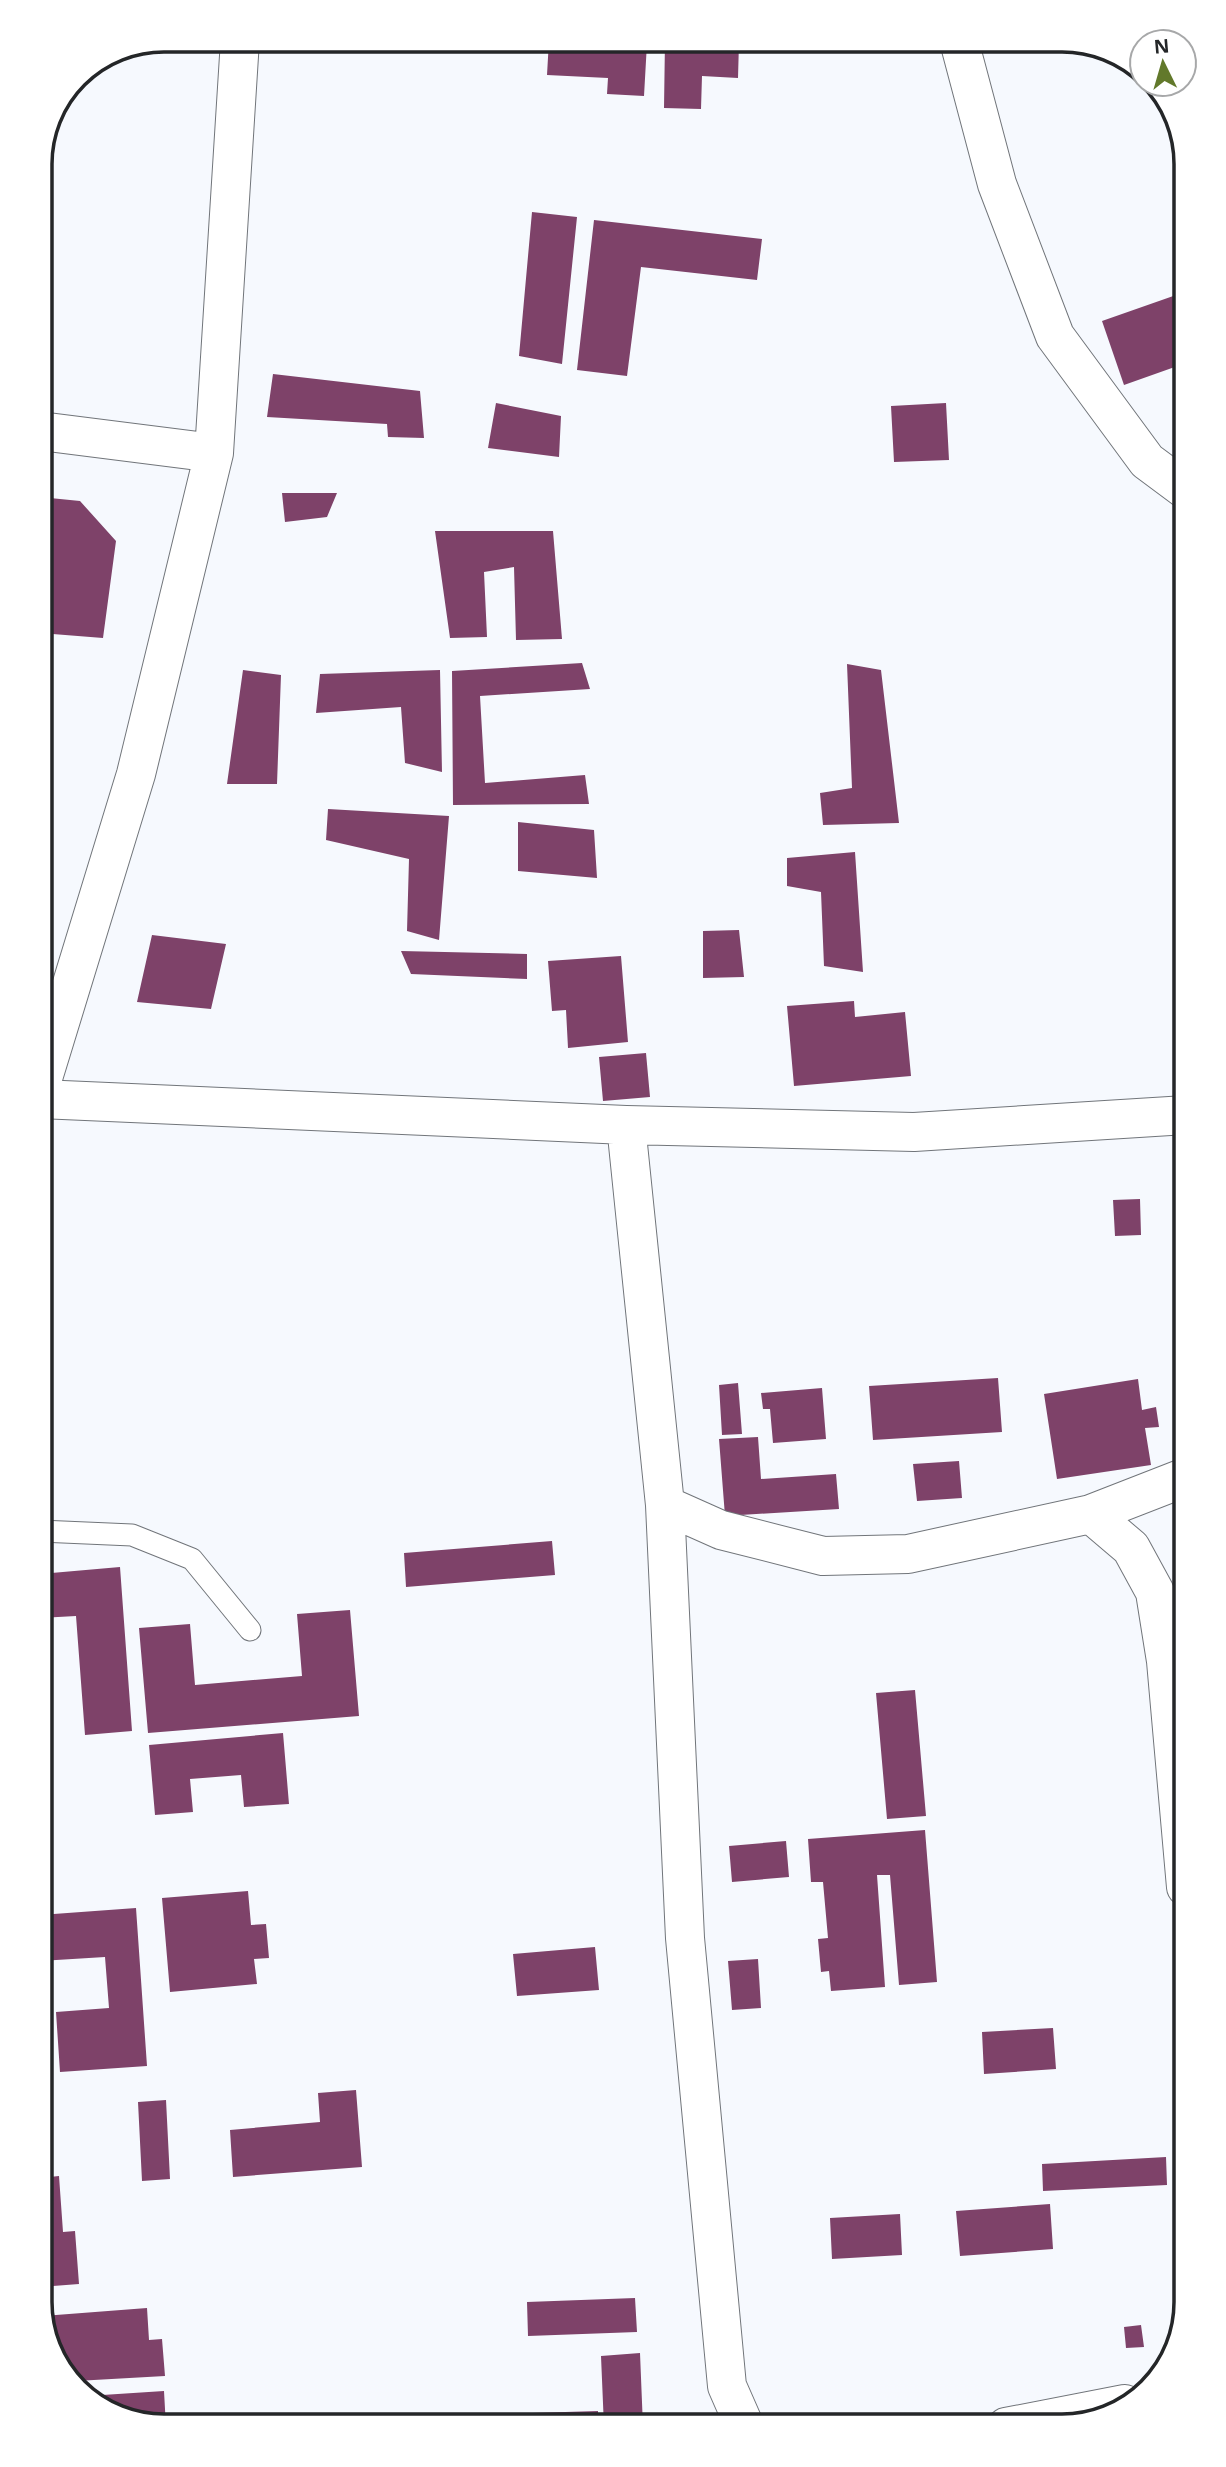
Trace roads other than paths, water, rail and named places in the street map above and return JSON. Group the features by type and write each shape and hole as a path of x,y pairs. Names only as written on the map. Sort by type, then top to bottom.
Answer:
{"street":[{"path":"53,1047 136,774 214,453 239,52"},
{"path":"962,53 997,184 1055,336 1147,461 1174,481"},
{"path":"53,434 214,453"},
{"path":"53,1099 626,1125 914,1132 1174,1116"},
{"path":"626,1125 665,1505 685,1938 727,2386 739,2414"},
{"path":"665,1505 721,1530 823,1556 908,1554 1091,1514 1174,1482"},
{"path":"1091,1514 1131,1548 1155,1592 1166,1661 1174,1751"}],"lane":[{"path":"52,1532 132,1535 192,1559 250,1630"}]}
